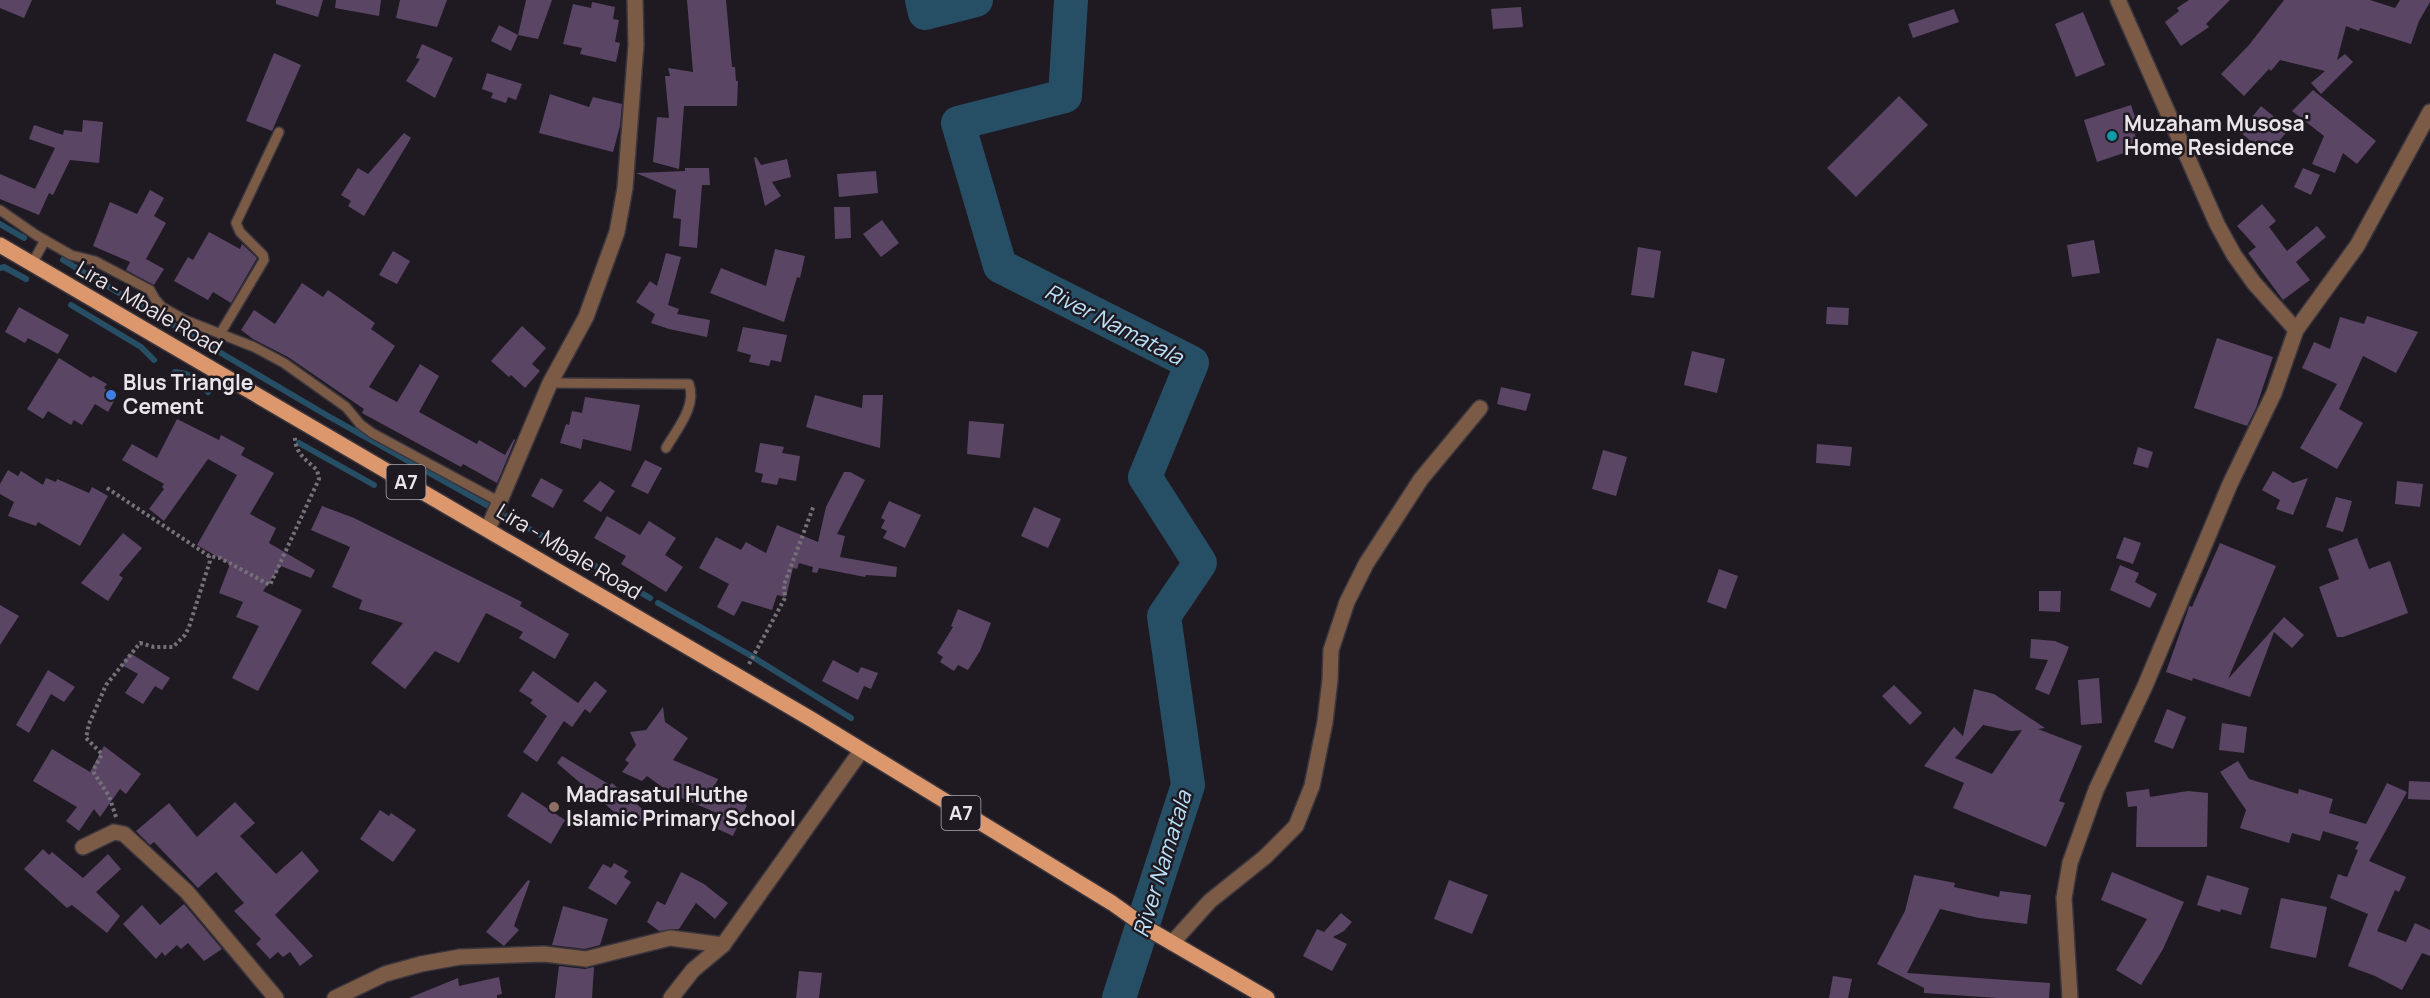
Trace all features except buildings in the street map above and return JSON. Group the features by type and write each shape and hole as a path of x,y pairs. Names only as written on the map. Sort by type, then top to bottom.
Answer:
{"main road":[{"name":"Lira - Mbale Road","path":"0,245 740,678 1112,903 1172,943"},
{"name":"A7","path":"1172,943 1266,998"}],"street":[{"path":"488,529 530,425 586,317 617,232 625,188 636,45 635,0"},
{"path":"2118,0 2217,224 2234,255 2254,283 2296,330"},
{"path":"2070,998 2064,898 2070,863 2096,790 2145,686 2230,484 2274,393 2296,330 2357,246 2430,112"},
{"path":"1172,943 1209,901 1265,858 1296,826 1312,786 1326,722 1331,650 1347,602 1366,564 1421,479 1480,408"},
{"path":"671,998 693,970 723,945 861,751"},
{"path":"83,847 119,831 187,892 276,998"},
{"path":"335,998 393,971 460,957 544,954 586,959 670,938 723,945"}],"lane":[{"path":"220,334 264,260 263,255 240,232 236,223 279,132"},
{"path":"0,210 71,255 95,261 130,278 150,290 154,299 162,307 185,320 284,363 346,407 360,424 372,433 500,502"},
{"path":"32,264 45,240"},
{"path":"550,383 689,384 692,394 687,411 666,448"}],"path":[{"path":"107,488 210,556 220,558 270,585 319,479 318,470 299,454 294,445 298,419"},
{"path":"740,678 785,598 784,585 814,505"},
{"path":"119,831 115,810 109,796 94,773 102,754 86,738 90,724 106,685 140,643 154,647 172,647 185,635 210,556"}],"waterway":[{"name":"River Namatala","path":"922,0 925,13 976,0"},
{"name":"River Namatala","path":"1071,0 1065,96 958,123 1000,266 1192,363 1145,477 1200,563 1164,616 1188,785 1119,998"},
{"path":"0,224 24,238"},
{"path":"63,260 328,416 490,507"},
{"path":"0,268 4,267 26,279"},
{"path":"71,305 141,347 154,360"},
{"path":"175,372 194,378 208,392"},
{"path":"299,443 374,485"},
{"path":"507,516 613,576"},
{"path":"621,581 650,598"},
{"path":"658,603 748,654 851,718"}],"place":[{"name":"Muzaham Musosa' Home Residence","path":"2112,136"},
{"name":"Blus Triangle Cement","path":"111,395"},
{"name":"Madrasatul Huthe Islamic Primary School","path":"554,807"}]}
